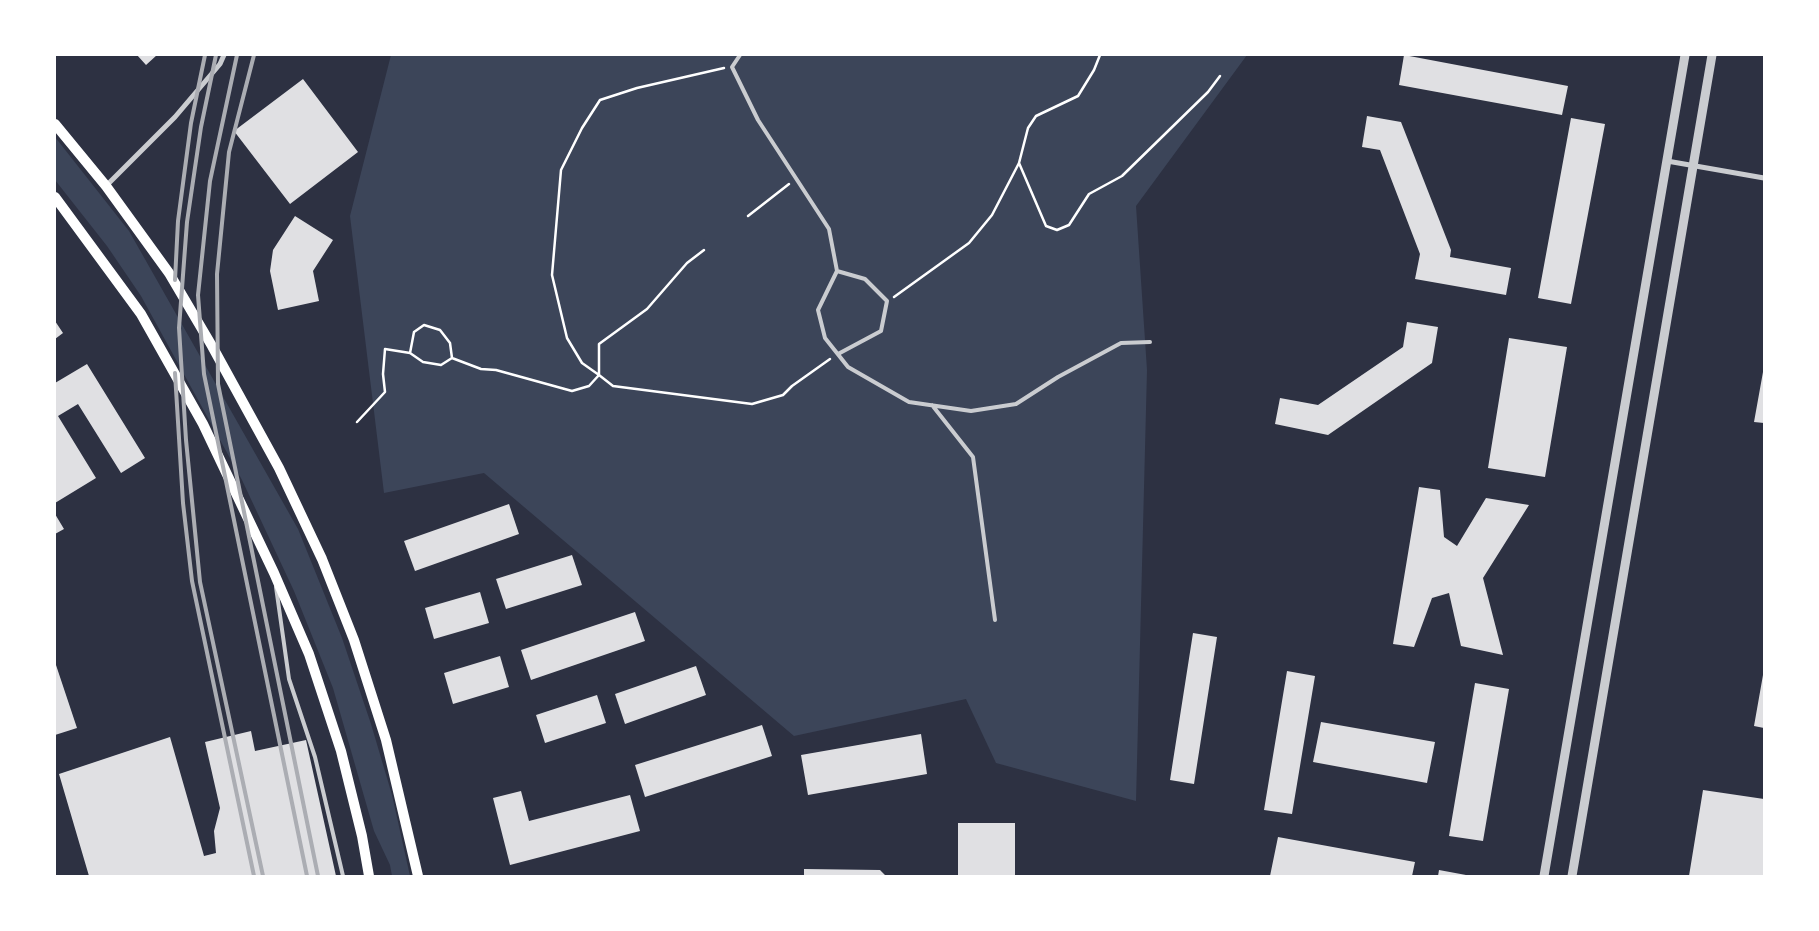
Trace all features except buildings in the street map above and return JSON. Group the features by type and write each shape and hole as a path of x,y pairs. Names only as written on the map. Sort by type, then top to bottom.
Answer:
{"main road":[{"path":"55,124 106,186 155,252 212,346 279,468 322,559 354,640 386,740 418,876"},
{"path":"55,197 141,314 207,432 274,573 309,654 341,751 362,836 369,876"}],"street":[{"path":"106,186 175,117 220,64 224,55"},
{"path":"1544,876 1685,55"},
{"path":"1572,876 1712,55"},
{"path":"1667,161 1764,178"}],"lane":[{"path":"740,55 732,66 758,120 829,229 838,271 818,310 825,338 848,367 909,402 971,411 1016,404 1058,377 1121,343 1150,342"},
{"path":"838,271 864,279 887,302 881,331 838,354"},
{"path":"932,405 973,456 995,620"},
{"path":"274,573 289,679 315,757 343,876"}],"path":[{"path":"887,302 969,243 992,215 1019,163 1028,128 1036,116 1078,96 1094,70 1100,55"},
{"path":"732,66 637,88 600,100 582,128 561,170 552,275 567,338 582,363 613,386 752,404 783,395 792,386 838,354"},
{"path":"1019,163 1046,226 1057,230 1069,225 1090,194 1122,176 1208,92 1220,76"},
{"path":"748,216 796,178"},
{"path":"452,358 481,369 496,370 572,391 589,386 599,375 599,344 647,309 687,263 704,250"},
{"path":"410,353 414,332 424,325 440,330 450,343 452,358"},
{"path":"358,422 385,392 383,374 385,349 410,353 423,362 441,365 452,358"}],"shaded area":[{"path":"391,55 1247,55 1136,206 1147,370 1136,801 996,763 966,699 794,736 484,473 384,493 350,216"},
{"path":"55,137 129,231 298,529 342,638 371,724 392,795 410,876 392,876 390,865 374,831 333,688 294,591 242,480 141,296 107,246 55,180"}],"railway":[{"path":"175,280 178,221 191,123 205,55"},
{"path":"216,55 201,127 187,222 179,328 186,440 200,582 263,876"},
{"path":"237,55 210,181 198,295 204,374 307,876"},
{"path":"254,55 229,152 217,274 218,384 318,876"},
{"path":"175,373 183,503 192,581 254,876"}]}
